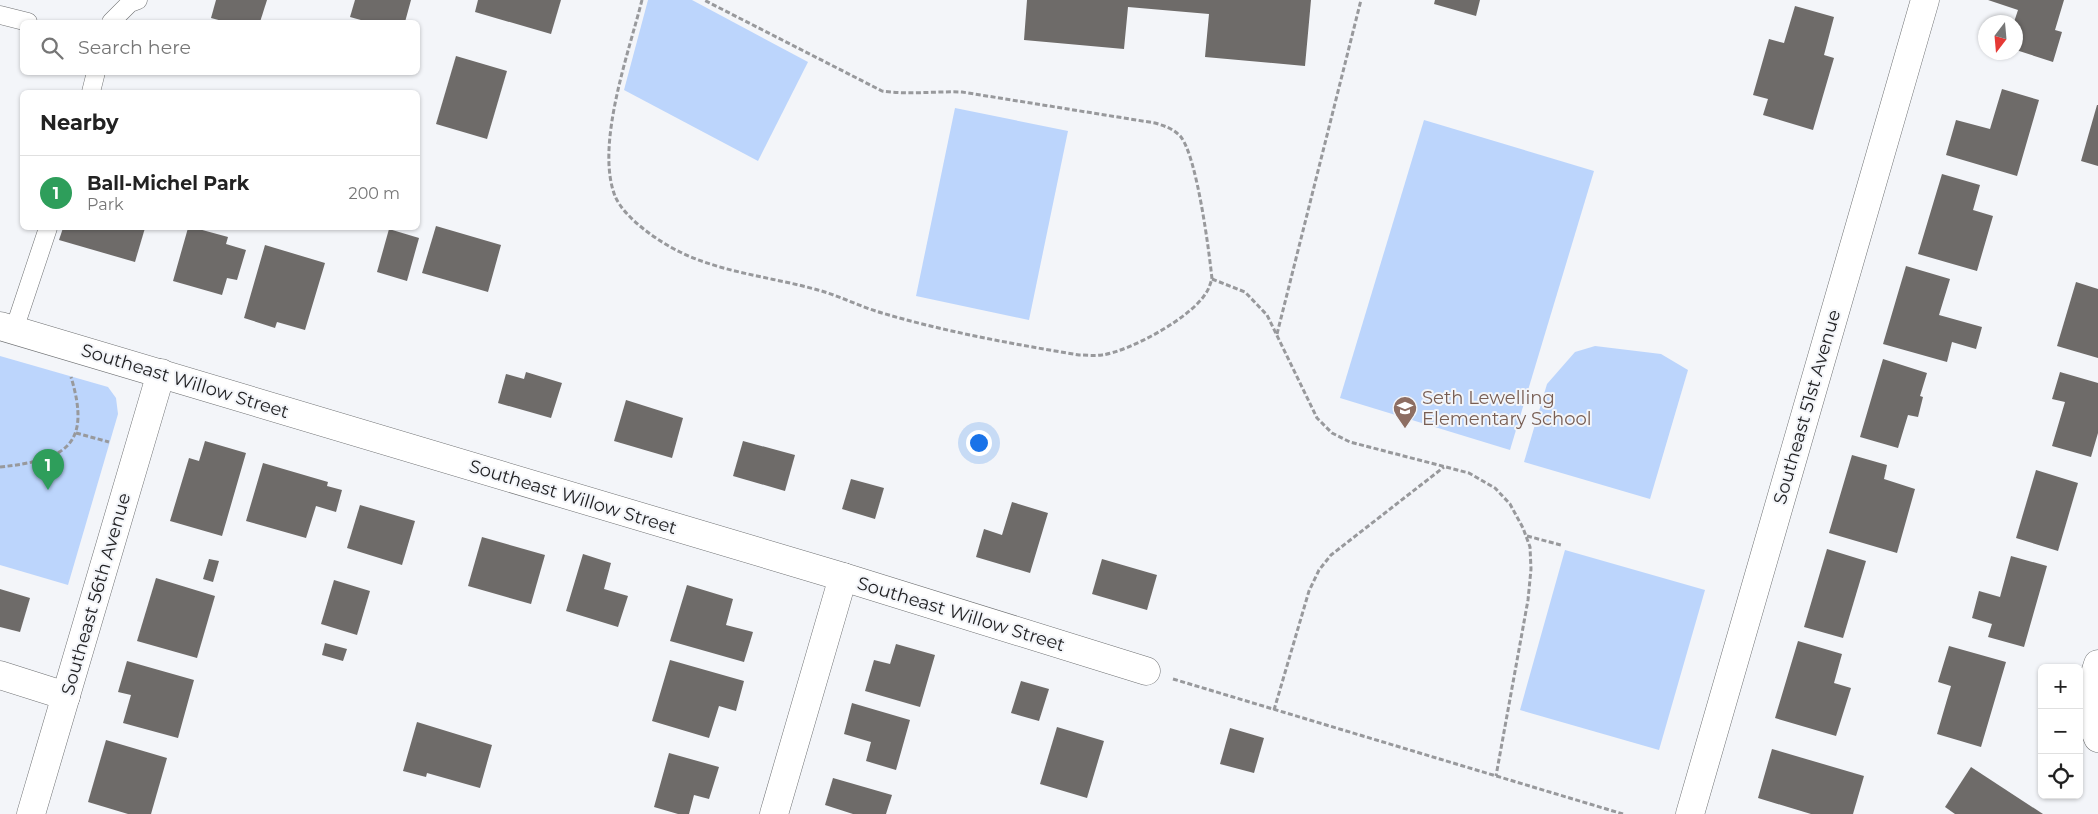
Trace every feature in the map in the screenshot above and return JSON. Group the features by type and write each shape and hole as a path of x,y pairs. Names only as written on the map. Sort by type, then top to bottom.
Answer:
{"street":[{"name":"Southeast 51st Avenue","path":"1690,814 1925,0"},
{"name":"Southeast Willow Street","path":"7,328 843,577 1146,671"},
{"name":"Southeast 56th Avenue","path":"31,814 161,374"},
{"path":"774,814 843,577"},
{"path":"2098,664 2089,693 2088,717 2098,738"},
{"path":"0,674 66,696"}],"lane":[{"path":"112,20 130,3 138,0"},
{"path":"0,15 20,20"},
{"path":"92,90 95,75"},
{"path":"7,328 47,230"}],"path":[{"path":"642,0 612,117 608,160 615,197 639,227 679,252 717,266 818,290 911,321 1079,355 1102,355 1133,344 1167,327 1192,310 1206,294 1212,279 1190,152 1181,138 1172,129 1155,123 970,93 937,91 896,93 882,91 704,0"},
{"path":"1277,336 1361,0"},
{"path":"1212,279 1245,292 1267,314 1316,418 1332,433 1350,442 1469,473 1495,488 1510,504 1530,547 1531,569 1528,600 1496,776"},
{"path":"0,467 35,461 58,452 71,444 79,420 77,396 69,370 57,342"},
{"path":"1274,710 1309,590 1319,570 1331,556 1444,467"},
{"path":"1526,536 1561,544"},
{"path":"1146,671 1623,814"}],"shaded area":[{"path":"648,0 692,0 808,62 758,161 624,90"},
{"path":"955,108 1068,131 1029,320 916,296"},
{"path":"1424,120 1594,171 1510,450 1340,398"},
{"path":"1595,346 1661,354 1688,370 1650,499 1524,462 1547,384 1575,352"},
{"path":"0,356 108,387 116,398 118,414 68,585 0,565"},
{"path":"1565,550 1705,590 1659,750 1520,710"}],"building":[{"path":"216,0 267,0 261,20 218,20 211,18"},
{"path":"355,0 411,0 406,20 361,20 350,17"},
{"path":"478,0 561,0 551,34 475,12"},
{"path":"1027,0 1311,0 1305,66 1205,57 1209,14 1128,7 1124,49 1024,40"},
{"path":"1435,0 1480,0 1476,16 1434,4"},
{"path":"1988,0 2064,0 2055,30 2062,32 2053,62 2023,52 2023,15 2016,15 2018,10"},
{"path":"1795,6 1834,17 1824,55 1834,58 1813,130 1763,115 1768,99 1753,95 1769,39 1784,43"},
{"path":"456,56 507,71 487,139 436,124"},
{"path":"2002,89 2039,100 2017,176 1946,155 1956,120 1990,129"},
{"path":"2098,105 2098,166 2081,161"},
{"path":"1942,174 1980,185 1973,210 1993,216 1977,271 1918,254"},
{"path":"436,226 501,245 488,292 422,273"},
{"path":"62,230 144,230 135,262 59,240"},
{"path":"187,230 202,230 228,237 226,244 246,250 237,280 227,278 222,295 173,281"},
{"path":"389,230 419,238 407,281 377,272"},
{"path":"265,245 325,263 305,330 277,322 275,328 244,318"},
{"path":"1906,266 1950,279 1939,315 1982,327 1976,349 1952,342 1947,362 1883,344"},
{"path":"2076,282 2098,289 2098,358 2057,346"},
{"path":"1883,359 1927,373 1920,396 1923,397 1918,417 1908,415 1898,448 1860,437"},
{"path":"526,372 562,383 551,418 498,403 506,374 524,379"},
{"path":"2060,372 2098,383 2098,433 2091,457 2052,446 2065,402 2052,399"},
{"path":"626,400 683,418 672,458 614,441"},
{"path":"205,441 246,453 222,536 170,521 189,458 199,461"},
{"path":"743,441 795,455 785,491 733,476"},
{"path":"1852,455 1887,465 1884,479 1915,489 1897,553 1829,533"},
{"path":"263,463 328,482 327,486 342,490 336,512 316,506 306,538 246,521"},
{"path":"2036,470 2078,483 2058,551 2016,538"},
{"path":"851,479 884,488 875,519 842,509"},
{"path":"1012,502 1048,513 1030,573 976,557 984,529 1002,535"},
{"path":"360,505 415,521 402,565 347,548"},
{"path":"482,537 545,555 531,604 468,586"},
{"path":"1827,549 1866,561 1843,638 1804,627"},
{"path":"583,554 611,563 604,589 628,596 618,627 566,611"},
{"path":"2011,556 2047,566 2024,647 1988,637 1992,624 1972,618 1979,591 2000,597"},
{"path":"209,559 219,561 213,582 203,579"},
{"path":"1102,559 1157,575 1147,610 1092,594"},
{"path":"156,578 215,596 197,658 137,641"},
{"path":"334,580 370,591 357,635 321,624"},
{"path":"687,585 733,599 726,625 753,632 744,662 670,641"},
{"path":"0,589 30,598 20,632 0,627"},
{"path":"1798,641 1842,654 1834,683 1851,688 1836,736 1775,718"},
{"path":"325,643 347,649 343,661 322,655"},
{"path":"896,644 935,655 920,707 865,691 874,660 890,664"},
{"path":"1949,646 2006,662 1981,747 1937,734 1951,686 1938,682"},
{"path":"670,660 744,681 736,711 719,706 709,738 652,721"},
{"path":"127,661 194,680 178,738 123,723 131,695 118,692"},
{"path":"1021,681 1049,689 1039,721 1011,713"},
{"path":"852,703 910,720 896,770 866,761 871,742 844,734"},
{"path":"417,722 492,745 480,788 427,773 426,777 403,771"},
{"path":"1057,727 1104,741 1087,798 1040,784"},
{"path":"1230,728 1264,738 1254,773 1220,764"},
{"path":"106,740 167,758 151,814 128,814 88,802"},
{"path":"1772,749 1864,776 1853,814 1811,814 1758,798"},
{"path":"669,753 719,767 709,799 694,795 689,814 678,814 654,807"},
{"path":"1971,767 2043,814 1955,814 1945,807"},
{"path":"833,778 892,795 886,814 853,814 825,805"}],"place":[{"name":"Seth Lewelling Elementary School","path":"1405,429"},
{"name":"Ball-Michel Park","path":"48,490"}]}
